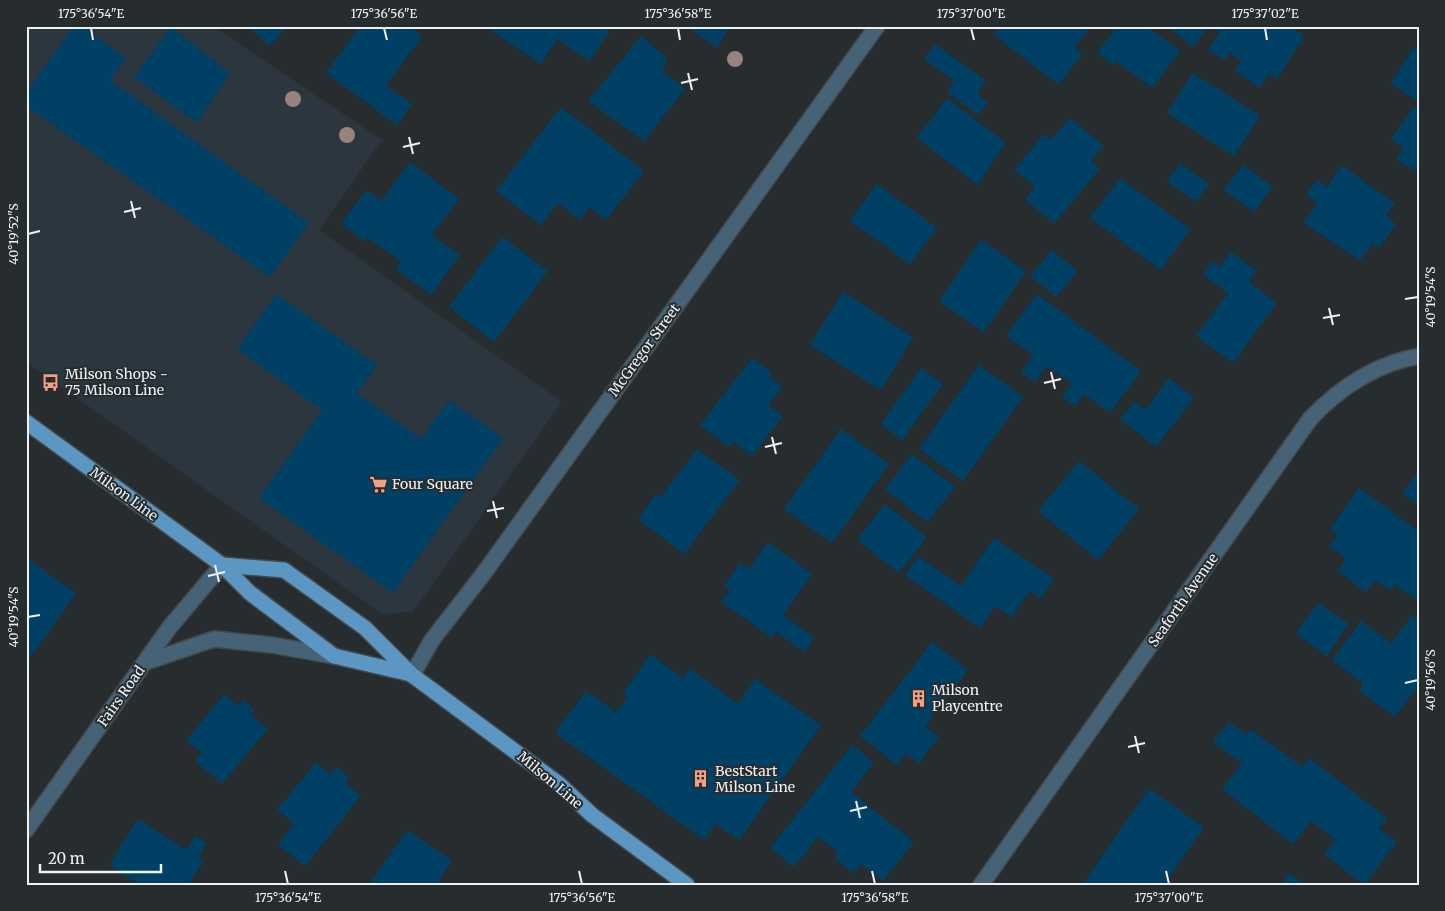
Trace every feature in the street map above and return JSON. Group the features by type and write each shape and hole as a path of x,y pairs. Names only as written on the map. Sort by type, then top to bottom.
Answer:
{"main road":[{"name":"Milson Line","path":"26,422 222,565 250,593 334,656 412,675"},
{"name":"Milson Line","path":"222,565 284,570 366,628 412,675 560,784 592,815 688,885"}],"street":[{"name":"McGregor Street","path":"412,675 432,640 484,573 877,26"},
{"name":"Seaforth Avenue","path":"982,885 1310,419 1327,400 1351,383 1377,369 1402,359 1419,356"},
{"name":"Fairs Road","path":"26,830 169,628 222,565"},
{"path":"146,662 214,640 272,645 334,656"}],"shaded area":[{"path":"26,26 213,26 382,140 319,230 562,402 413,612 382,614 26,362"}],"building":[{"path":"74,26 81,26 126,58 110,80 309,223 270,277 26,106 26,93"},
{"path":"248,26 288,26 269,46"},
{"path":"360,26 408,26 422,36 386,86 412,104 397,125 326,73"},
{"path":"492,26 613,26 589,61 557,39 541,64 490,30"},
{"path":"686,26 730,26 717,48"},
{"path":"1001,26 1091,26 1075,47 1082,54 1059,85 994,35"},
{"path":"1117,26 1146,26 1180,51 1152,88 1116,61 1113,65 1097,53"},
{"path":"1166,26 1208,26 1193,47"},
{"path":"1211,26 1291,26 1304,36 1277,79 1269,74 1260,88 1235,71 1241,61 1229,53 1225,60 1208,50 1220,32"},
{"path":"171,27 230,73 197,123 134,77"},
{"path":"641,36 666,57 663,71 685,89 644,141 588,101"},
{"path":"935,44 986,81 977,94 988,102 979,115 947,92 954,81 924,59"},
{"path":"1414,47 1419,50 1419,102 1390,83"},
{"path":"1193,73 1260,116 1234,156 1167,113"},
{"path":"947,98 1006,143 978,185 917,138"},
{"path":"1414,106 1419,109 1419,164 1414,171 1396,159 1404,148 1391,139"},
{"path":"561,107 644,171 606,220 589,207 580,220 558,203 541,225 496,191"},
{"path":"1070,118 1104,146 1091,161 1100,169 1054,224 1025,199 1035,187 1014,170 1044,134 1051,140"},
{"path":"410,162 459,199 432,235 460,255 431,295 396,269 401,262 367,237 364,241 341,224 366,190 381,201"},
{"path":"1180,163 1209,184 1196,202 1167,182"},
{"path":"1243,165 1273,187 1254,212 1224,190"},
{"path":"1341,165 1395,203 1386,216 1396,224 1379,248 1372,243 1360,261 1304,223 1318,203 1306,195 1317,180 1327,187"},
{"path":"1120,178 1190,229 1161,270 1090,218"},
{"path":"877,184 937,228 910,264 850,221"},
{"path":"502,237 548,271 494,342 449,307"},
{"path":"981,240 1026,271 984,332 939,302"},
{"path":"1052,250 1078,271 1056,297 1030,276"},
{"path":"1231,252 1257,271 1249,282 1277,303 1233,363 1196,336 1228,293 1203,275 1212,261 1220,267"},
{"path":"843,292 913,337 881,390 810,345"},
{"path":"276,294 377,365 357,393 421,439 449,400 503,438 393,593 259,498 322,410 237,349"},
{"path":"1037,294 1141,371 1110,413 1084,394 1075,406 1062,397 1072,384 1047,366 1035,382 1021,372 1033,355 1006,336"},
{"path":"752,358 772,373 769,377 783,387 768,405 783,416 752,456 733,442 729,447 700,425"},
{"path":"979,365 1023,397 963,481 919,449"},
{"path":"921,368 943,384 902,440 881,424"},
{"path":"1169,378 1194,398 1156,447 1120,419 1134,402 1145,410"},
{"path":"841,429 889,464 832,543 784,509"},
{"path":"697,449 740,480 684,554 638,519 656,494 661,497"},
{"path":"911,454 955,487 928,522 885,490"},
{"path":"1079,461 1139,509 1098,560 1038,511"},
{"path":"1419,470 1419,506 1402,494"},
{"path":"1359,488 1419,531 1419,602 1395,585 1390,591 1375,580 1366,592 1338,571 1346,559 1329,546 1338,535 1330,529"},
{"path":"885,504 927,537 899,573 857,540"},
{"path":"994,538 1054,579 1041,599 1030,591 1012,617 995,606 980,628 905,575 918,556 961,586"},
{"path":"768,542 812,574 783,615 814,637 805,652 776,632 772,638 721,602 730,590 724,586 740,563 749,569"},
{"path":"28,559 76,593 26,664 26,561"},
{"path":"1318,603 1349,624 1327,656 1296,634"},
{"path":"1412,615 1419,620 1419,685 1395,717 1359,691 1364,684 1332,660 1361,621 1391,643"},
{"name":"Milson Playcentre","path":"932,642 968,670 925,727 939,737 919,763 906,753 897,765 860,736"},
{"name":"BestStart Milson Line","path":"650,654 683,678 690,669 738,704 755,679 821,725 739,840 716,824 704,840 555,733 586,691 616,712 628,697 623,693"},
{"path":"224,694 238,706 243,700 255,710 251,715 268,729 222,784 195,761 202,753 186,741"},
{"path":"1229,722 1246,735 1250,729 1302,767 1309,758 1387,818 1379,828 1397,842 1364,885 1324,854 1336,840 1311,821 1293,844 1222,789 1242,763 1213,742"},
{"path":"852,745 874,763 851,792 914,842 883,881 861,864 853,873 834,858 838,852 818,837 794,867 770,848"},
{"path":"316,762 330,774 336,767 349,777 345,783 361,796 305,866 278,845 294,824 277,810"},
{"path":"1149,789 1204,827 1164,885 1082,885"},
{"path":"138,819 186,850 195,836 207,843 198,858 203,862 188,885 140,885 109,865"},
{"path":"407,830 452,861 439,880 447,885 369,885"},
{"path":"1290,873 1306,885 1281,885"}],"place":[{"name":"Milson Shops - 75 Milson Line","path":"51,382"},
{"name":"Four Square","path":"378,484"},
{"name":"Milson Playcentre","path":"918,698"},
{"name":"BestStart Milson Line","path":"701,779"}]}
